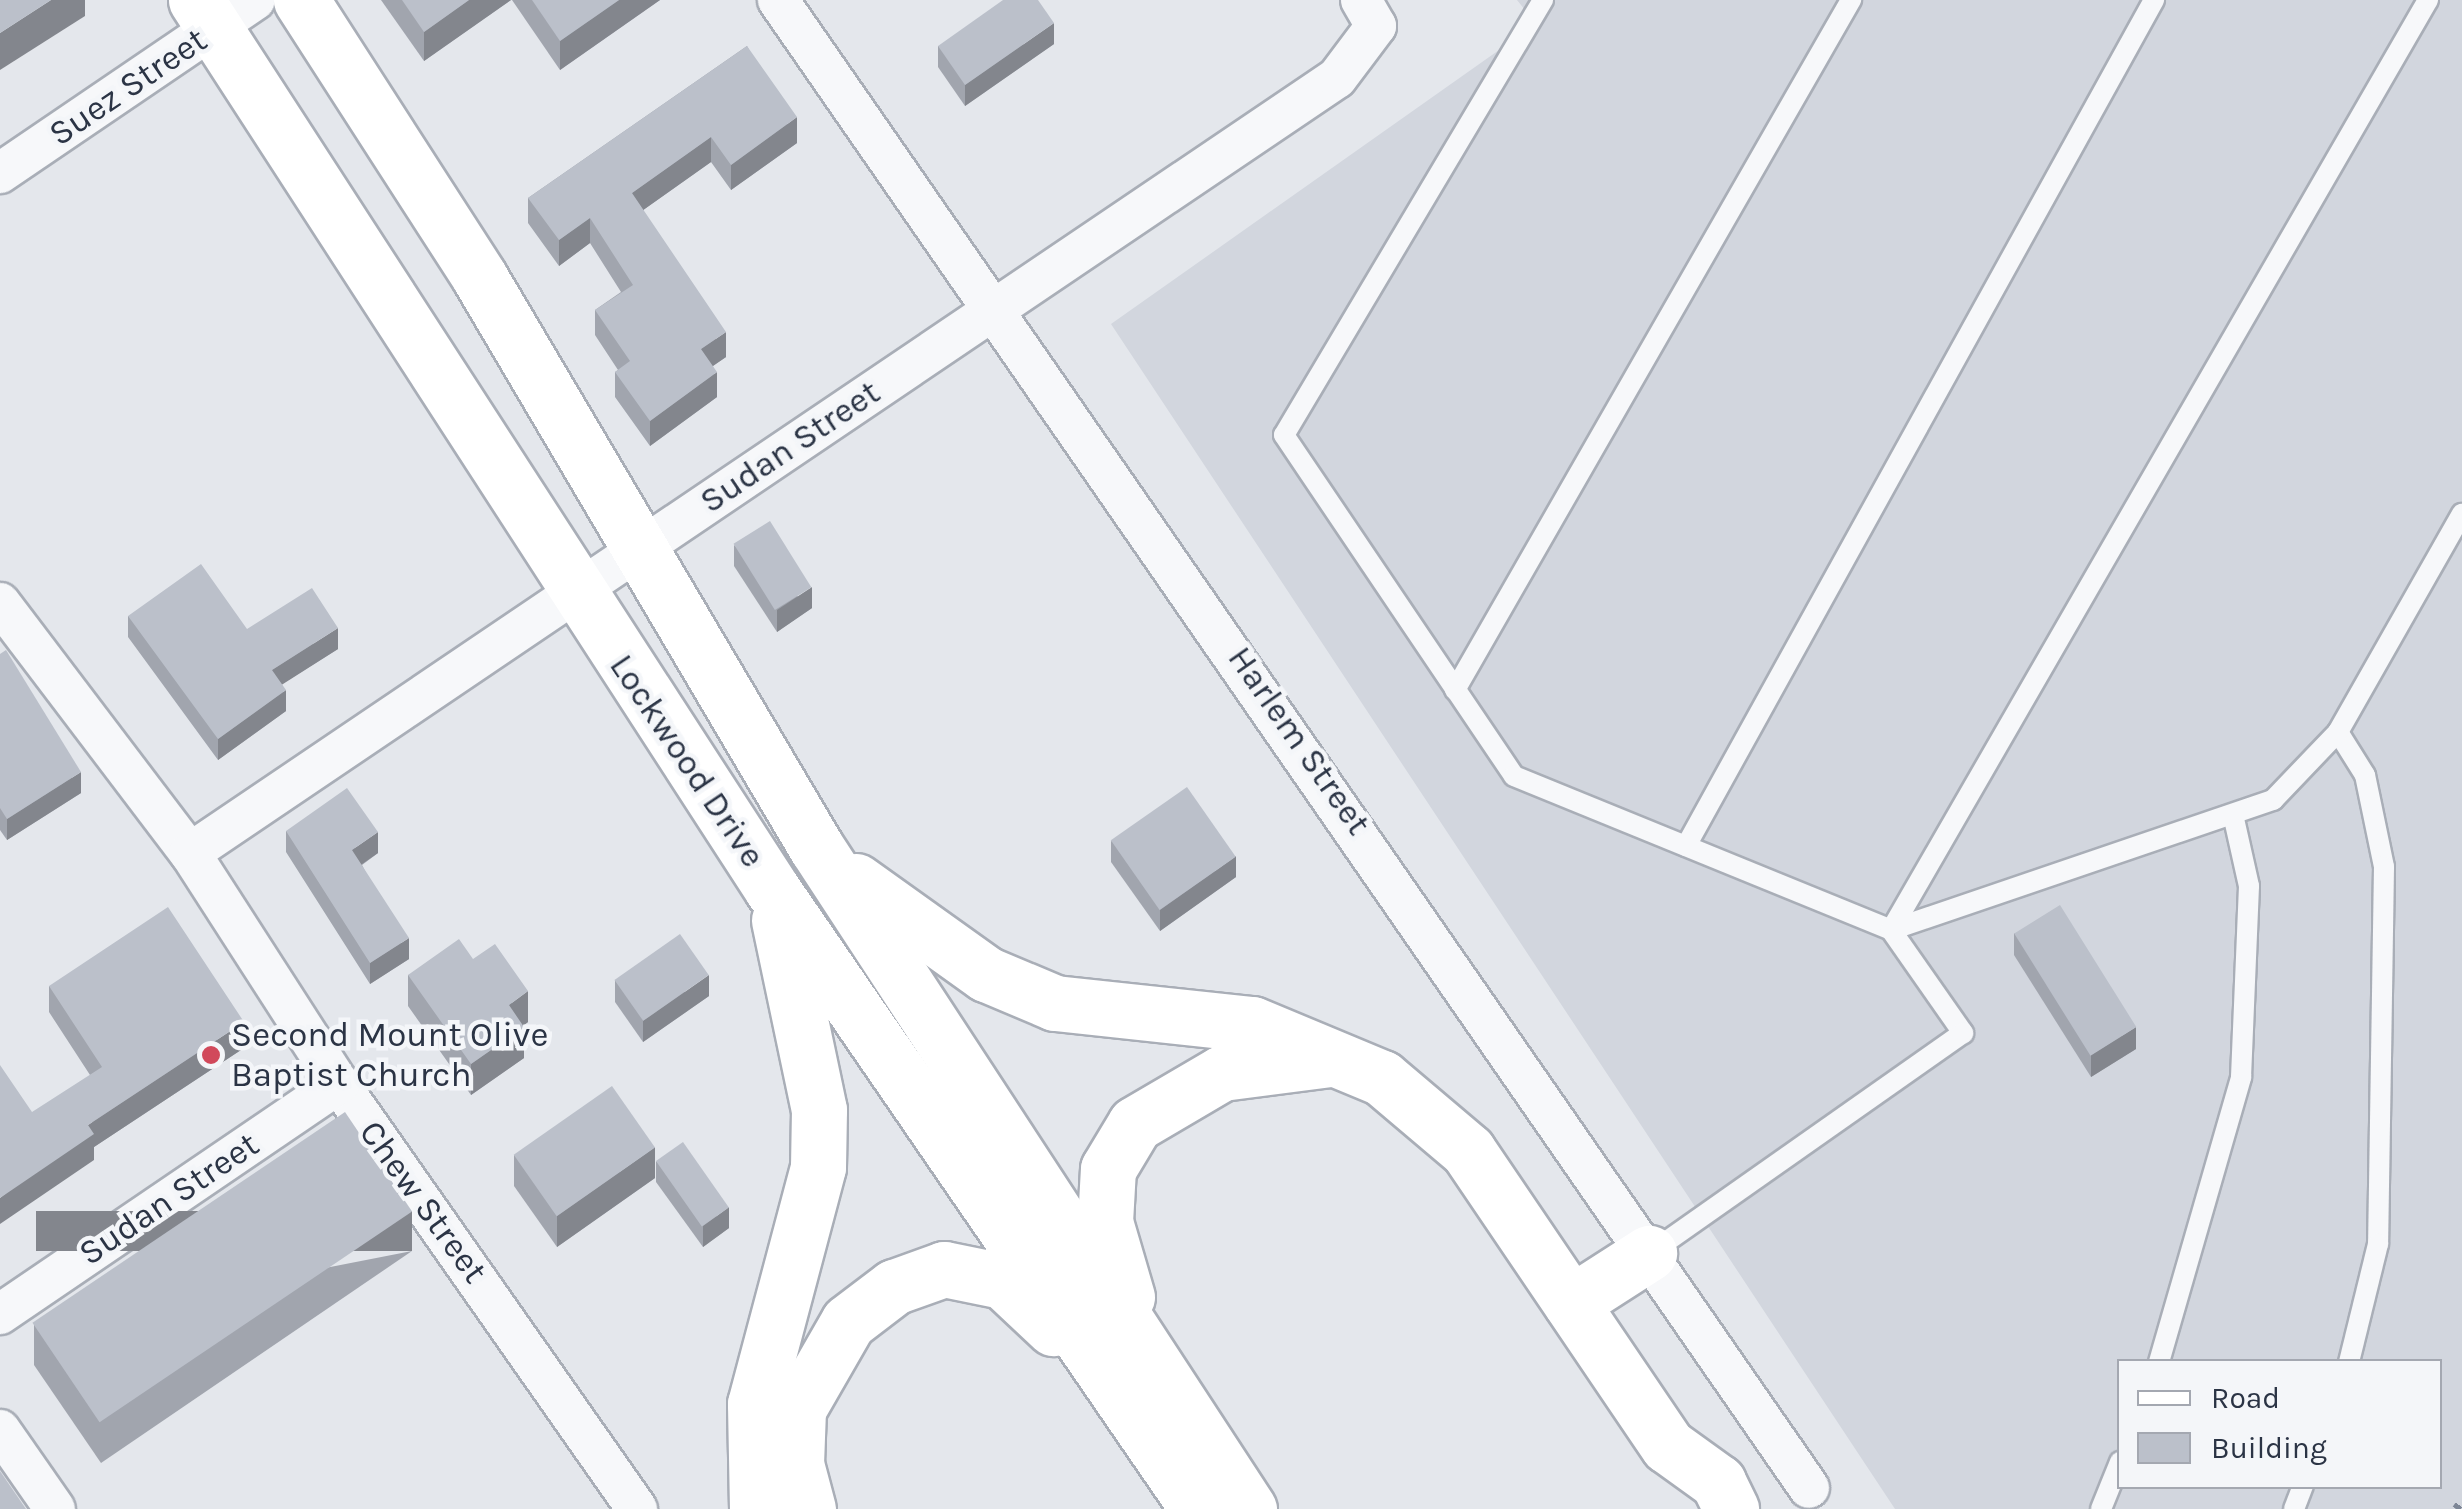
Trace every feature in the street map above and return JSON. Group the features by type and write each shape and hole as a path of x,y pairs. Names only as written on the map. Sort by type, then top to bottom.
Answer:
{"main road":[{"name":"Lockwood Drive","path":"301,0 643,551 1130,1372 1198,1509"},
{"name":"Lockwood Drive","path":"222,9 576,593 772,889 1130,1372 1249,1509"},
{"path":"816,847 904,922 986,974 1055,1003 1252,1024 1382,1078 1468,1151 1668,1446 1718,1482 1731,1509"},
{"path":"757,1509 756,1404 818,1167 819,1110 772,889"},
{"path":"1130,1372 1105,1222 1108,1169 1136,1124 1222,1073 1333,1058"},
{"path":"1571,1303 1650,1253"},
{"path":"808,1509 796,1464 798,1409 848,1322 894,1287 944,1269 1004,1282 1130,1372"},
{"path":"1668,1446 1680,1509"}],"street":[{"name":"Harlem Street","path":"778,0 995,307 1810,1488"},
{"name":"Suez Street","path":"0,173 222,9"},
{"name":"Sudan Street","path":"190,852 643,551 995,307 1337,78 1368,13"},
{"name":"Chew Street","path":"0,603 190,852 339,1084 637,1509"},
{"name":"Sudan Street","path":"0,1314 339,1084"},
{"path":"0,1430 55,1509"}],"lane":[{"path":"1543,0 1284,435 1514,776 1891,930 1964,1032 1650,1253"},
{"path":"1456,690 1851,0"},
{"path":"1686,846 2154,0"},
{"path":"1891,930 2428,0"},
{"path":"1891,930 2234,819 2285,790 2338,732 2462,514"},
{"path":"2338,732 2364,775 2384,867 2378,1244 2350,1359"},
{"path":"2160,1359 2241,1077 2250,886 2234,819"},
{"path":"2101,1509 2117,1469"}],"shaded area":[{"path":"1517,0 2462,0 2462,1509 1895,1509 1111,324 1536,24"}],"building":[{"path":"0,0 51,0 0,33"},
{"path":"402,0 469,0 424,32"},
{"path":"532,0 619,0 560,41"},
{"path":"1003,0 1038,0 1054,23 965,85 938,46"},
{"path":"747,46 797,117 731,165 711,137 632,193 726,332 701,349 717,372 650,421 615,372 630,361 595,310 633,285 590,218 559,240 528,198"},
{"path":"770,521 811,587 775,610 734,544"},
{"path":"201,564 247,629 312,588 338,628 272,670 286,690 218,739 128,616"},
{"path":"6,650 81,772 7,819 0,808 0,654"},
{"path":"1187,787 1236,857 1160,910 1111,840"},
{"path":"347,788 378,832 352,850 409,938 370,963 286,831"},
{"path":"2060,905 2136,1027 2091,1056 2014,934"},
{"path":"168,907 244,1022 88,1125 94,1134 0,1198 0,1065 32,1112 102,1067 49,986"},
{"path":"680,934 709,975 643,1021 614,980"},
{"path":"459,939 473,959 495,944 528,991 509,1005 524,1027 471,1064 408,975"},
{"path":"612,1086 655,1147 557,1216 514,1155"},
{"path":"345,1112 412,1211 100,1422 32,1323"},
{"path":"683,1142 729,1208 702,1226 656,1161"},
{"path":"0,1471 26,1509 0,1509"}],"railway":[{"path":"2456,1509 2462,1500"}],"place":[{"name":"Second Mount Olive Baptist Church","path":"211,1055"}]}
